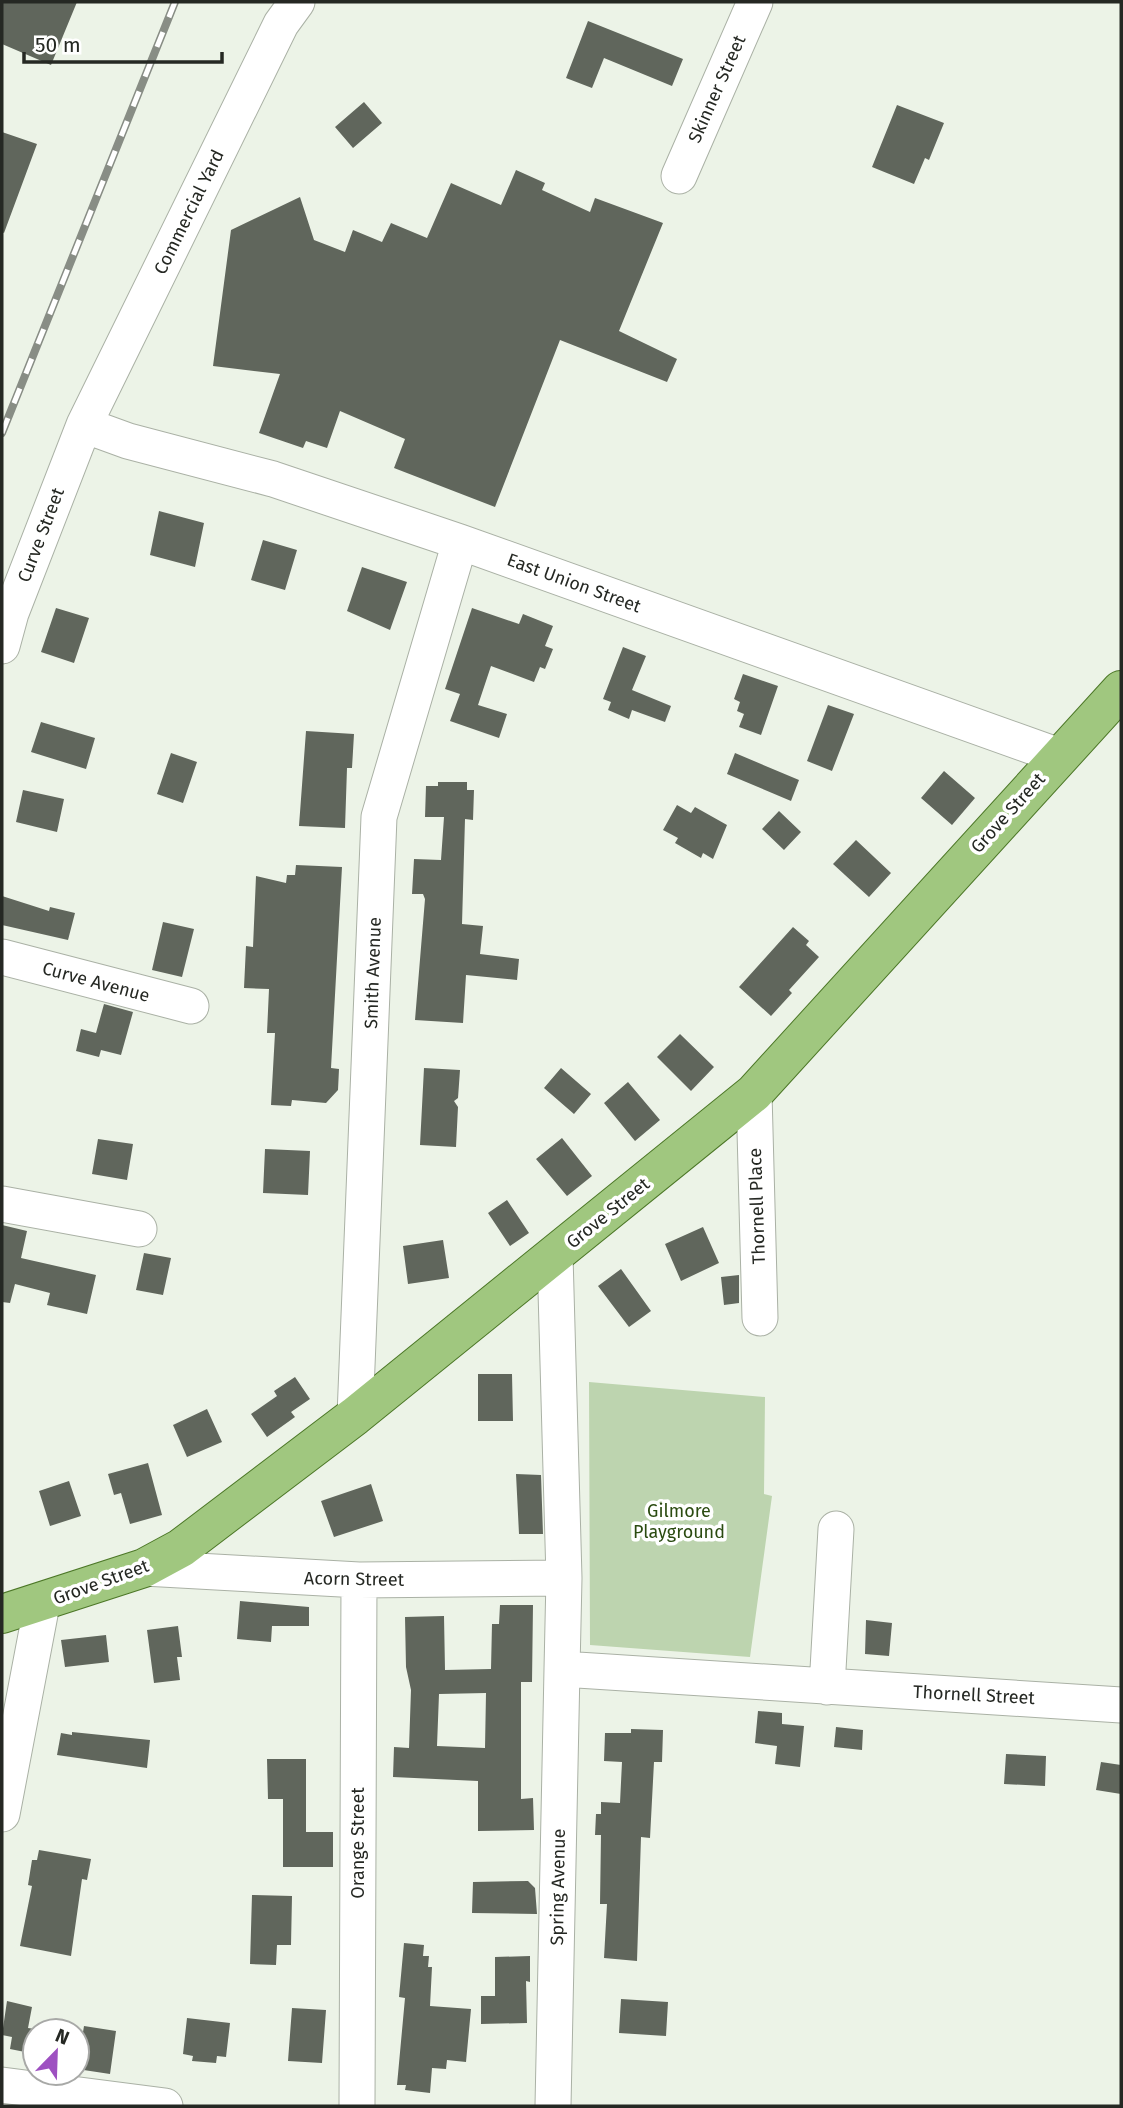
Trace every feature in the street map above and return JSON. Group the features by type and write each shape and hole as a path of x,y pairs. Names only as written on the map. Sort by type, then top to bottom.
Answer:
{"main road":[{"name":"Grove Street","path":"2,1614 42,1604 144,1568 181,1548 355,1416 754,1093 1121,690"}],"street":[{"name":"Commercial Yard","path":"84,425 281,24 298,2"},
{"name":"Skinner Street","path":"679,176 755,2"},
{"name":"East Union Street","path":"84,425 128,441 273,479 460,542 1059,756"},
{"name":"Curve Street","path":"2,646 11,613 84,425"},
{"name":"Smith Avenue","path":"355,1416 379,817 460,542"},
{"name":"Curve Avenue","path":"2,957 191,1006"},
{"name":"Thornell Place","path":"754,1093 760,1318"},
{"path":"2,1204 139,1229"},
{"name":"Spring Avenue","path":"553,2106 564,1578 555,1255"},
{"path":"562,1668 827,1687 836,1530"},
{"name":"Acorn Street","path":"144,1568 359,1580 564,1578"},
{"name":"Orange Street","path":"357,2106 359,1580"},
{"path":"2,1814 42,1604"},
{"name":"Thornell Street","path":"827,1687 1121,1705"},
{"path":"2,2085 165,2106"}],"green space":[{"name":"Gilmore Playground","path":"589,1382 765,1397 764,1494 772,1496 750,1657 590,1645"}],"building":[{"path":"2,2 77,2 51,65 2,44"},
{"path":"588,21 683,59 672,86 604,58 592,88 566,78"},
{"path":"364,102 382,123 353,148 335,127"},
{"path":"897,105 944,123 929,160 925,158 914,184 872,167"},
{"path":"2,132 37,144 4,233 2,232"},
{"path":"516,170 545,183 542,190 590,212 595,198 663,223 619,331 677,359 667,382 560,340 495,507 394,468 405,439 340,411 327,448 306,441 303,448 259,433 280,374 213,366 231,230 300,197 314,240 345,252 353,230 382,242 391,223 427,238 451,183 501,205"},
{"path":"159,511 204,523 195,567 150,555"},
{"path":"263,540 297,550 285,590 251,580"},
{"path":"362,567 407,582 390,630 347,611"},
{"path":"56,608 89,618 74,663 41,652"},
{"path":"472,608 519,624 523,614 553,626 545,646 553,649 545,669 540,667 534,682 491,666 478,705 507,714 499,738 450,721 460,694 445,689"},
{"path":"623,647 646,656 632,690 671,706 665,722 632,710 629,719 608,710 611,702 603,699"},
{"path":"743,674 778,686 761,735 739,727 744,714 737,711 740,702 734,699"},
{"path":"828,705 854,714 832,771 807,761"},
{"path":"41,722 95,738 86,769 31,752"},
{"path":"306,731 354,734 352,768 347,768 345,828 299,826"},
{"path":"171,753 197,762 183,803 157,794"},
{"path":"735,753 799,780 791,801 727,774"},
{"path":"944,771 975,798 952,825 921,798"},
{"path":"438,782 467,782 467,790 474,790 473,820 465,819 462,924 483,926 480,954 519,959 517,980 466,975 463,1023 415,1020 425,899 423,894 412,894 414,859 441,860 444,817 425,817 426,786 438,786"},
{"path":"23,790 64,799 57,832 16,822"},
{"path":"677,805 691,813 695,807 727,825 713,859 703,853 701,858 675,843 678,838 663,830"},
{"path":"779,811 801,832 784,850 762,829"},
{"path":"856,840 891,873 869,897 833,864"},
{"path":"296,865 342,867 331,1068 339,1069 338,1090 326,1103 292,1100 291,1106 271,1105 275,1033 267,1033 269,989 244,988 246,946 253,947 256,876 286,883 287,875 295,875"},
{"path":"2,896 49,911 50,907 75,913 68,940 2,925"},
{"path":"163,922 194,929 182,977 152,970"},
{"path":"793,927 809,941 806,945 819,957 789,990 792,993 771,1016 739,987"},
{"path":"104,1004 133,1012 121,1055 101,1050 99,1057 76,1051 81,1029 96,1033"},
{"path":"680,1034 714,1067 691,1091 657,1057"},
{"path":"424,1068 460,1070 458,1098 454,1101 458,1107 456,1147 420,1145"},
{"path":"561,1068 591,1094 574,1114 544,1088"},
{"path":"628,1082 660,1120 635,1141 604,1103"},
{"path":"562,1138 592,1176 567,1196 536,1159"},
{"path":"98,1139 133,1144 127,1180 92,1174"},
{"path":"265,1149 310,1151 308,1195 263,1193"},
{"path":"507,1200 529,1233 510,1246 488,1213"},
{"path":"2,1225 27,1231 21,1258 96,1275 87,1314 47,1305 50,1293 15,1284 10,1303 2,1302"},
{"path":"703,1227 719,1263 681,1281 665,1244"},
{"path":"443,1240 449,1278 408,1284 403,1246"},
{"path":"144,1253 171,1258 163,1295 136,1290"},
{"path":"621,1269 651,1311 629,1327 598,1286"},
{"path":"739,1275 739,1303 724,1305 721,1277"},
{"path":"478,1374 512,1374 513,1421 478,1421"},
{"path":"295,1377 310,1399 291,1412 295,1417 267,1437 251,1414 277,1396 274,1391"},
{"path":"207,1409 222,1442 187,1457 173,1425"},
{"path":"148,1463 162,1515 130,1524 121,1493 114,1495 108,1474"},
{"path":"516,1474 541,1475 543,1534 519,1534"},
{"path":"69,1481 81,1516 50,1526 39,1491"},
{"path":"371,1484 383,1521 334,1537 321,1501"},
{"path":"240,1601 309,1607 309,1626 272,1626 271,1642 237,1639"},
{"path":"500,1605 533,1605 532,1682 521,1682 521,1799 533,1798 534,1830 478,1831 478,1781 393,1777 394,1747 409,1748 411,1690 406,1667 405,1617 444,1616 445,1670 491,1669 492,1624 499,1624","holes":["486,1693 485,1748 437,1746 439,1694"]},
{"path":"866,1620 892,1623 889,1656 865,1654"},
{"path":"178,1626 182,1657 177,1657 180,1680 154,1683 147,1630"},
{"path":"106,1635 109,1662 65,1667 61,1640"},
{"path":"758,1711 782,1713 782,1724 804,1726 800,1767 775,1764 777,1746 755,1743"},
{"path":"836,1727 863,1730 862,1750 834,1747"},
{"path":"631,1729 663,1730 662,1762 654,1762 650,1838 641,1837 637,1961 604,1958 607,1904 600,1904 601,1835 595,1835 596,1814 601,1814 601,1802 620,1803 622,1762 604,1761 605,1733 631,1733"},
{"path":"72,1732 150,1740 147,1768 57,1755 61,1733 72,1735"},
{"path":"1006,1754 1046,1756 1045,1786 1004,1784"},
{"path":"267,1759 306,1759 306,1832 333,1832 333,1867 283,1867 283,1799 268,1799"},
{"path":"1101,1762 1121,1765 1121,1794 1096,1790"},
{"path":"39,1850 91,1859 87,1880 82,1879 71,1956 20,1946 32,1886 28,1885 32,1860 37,1860"},
{"path":"528,1881 535,1888 537,1914 472,1913 473,1882"},
{"path":"252,1895 292,1896 291,1945 277,1945 276,1965 250,1964"},
{"path":"404,1943 424,1945 423,1956 429,1956 428,1967 432,1967 430,2006 471,2009 466,2062 447,2060 446,2069 432,2068 430,2093 405,2090 406,2085 397,2085 405,1998 399,1997"},
{"path":"530,1956 530,1982 526,1981 527,2023 481,2024 481,1996 495,1996 495,1957"},
{"path":"621,1999 668,2002 666,2036 619,2033"},
{"path":"7,2001 32,2007 30,2017 21,2017 21,2051 10,2049 12,2037 2,2035"},
{"path":"292,2008 326,2010 322,2063 288,2061"},
{"path":"187,2018 230,2023 226,2057 217,2056 216,2063 192,2061 193,2056 183,2054"},
{"path":"91,2027 116,2031 110,2074 91,2071"}],"railway":[{"path":"2,433 175,2"}]}
